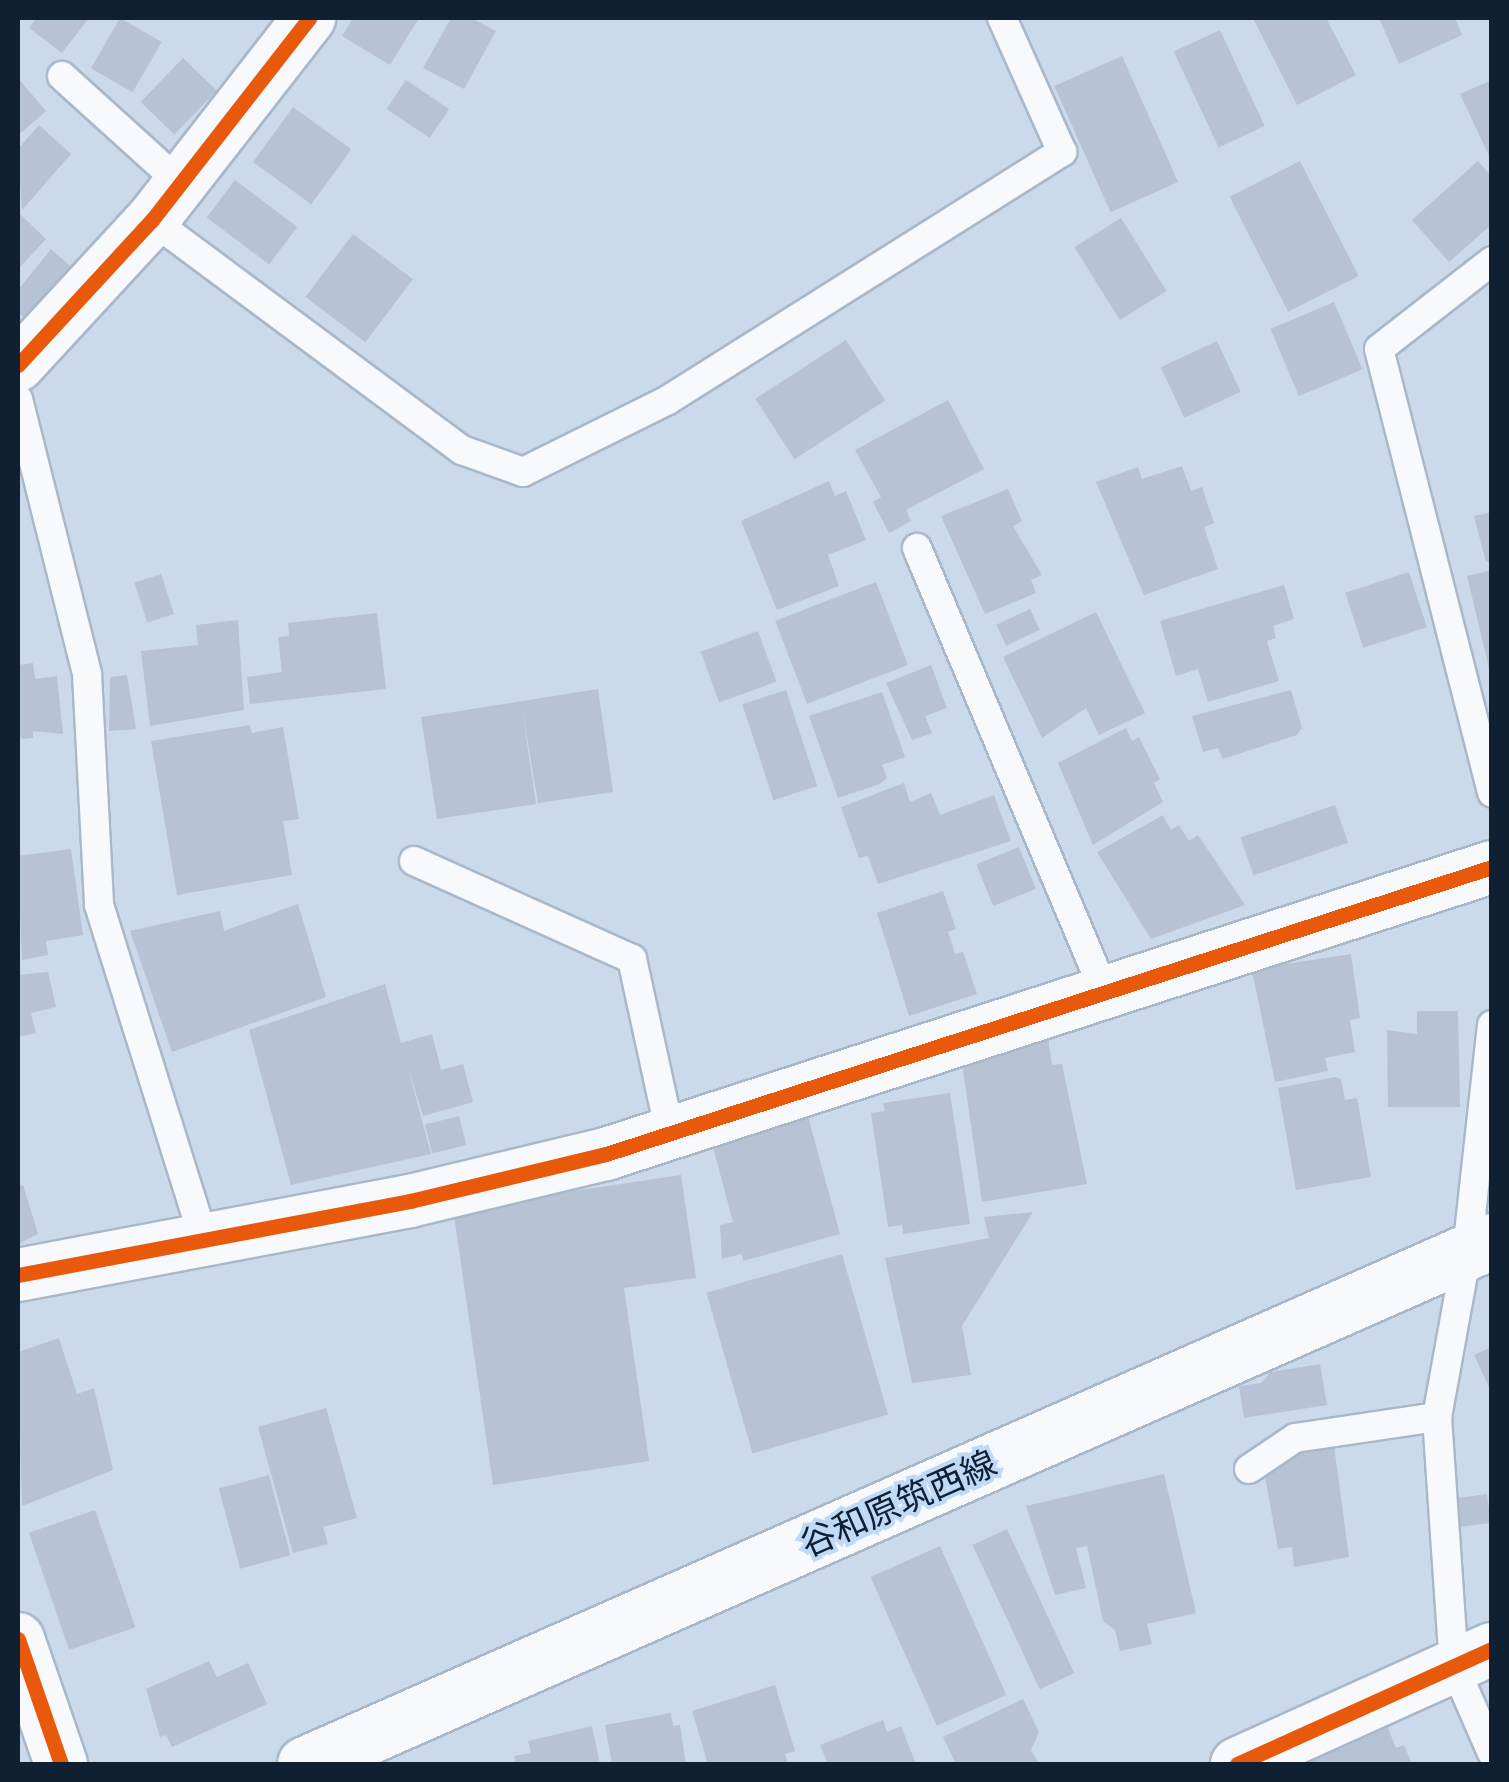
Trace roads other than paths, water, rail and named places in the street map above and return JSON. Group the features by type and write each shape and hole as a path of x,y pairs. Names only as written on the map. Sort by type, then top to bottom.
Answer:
{"main road":[{"name":"谷和原筑西線","path":"305,1764 1480,1246"}],"street":[{"path":"18,365 166,202 305,19"},
{"path":"18,1275 410,1201 670,1134 1492,867"},
{"path":"18,1638 61,1764"},
{"path":"1236,1764 1473,1658"}],"lane":[{"path":"62,76 166,202 462,450 523,472 668,400 1062,152 1002,18"},
{"path":"1492,261 1380,348 1492,793"},
{"path":"18,399 87,674 98,905 204,1237"},
{"path":"917,548 1106,995"},
{"path":"414,861 632,960 670,1134"},
{"path":"1492,1025 1480,1246 1437,1417 1473,1658 1492,1753"},
{"path":"1249,1469 1295,1438 1437,1417"}]}
